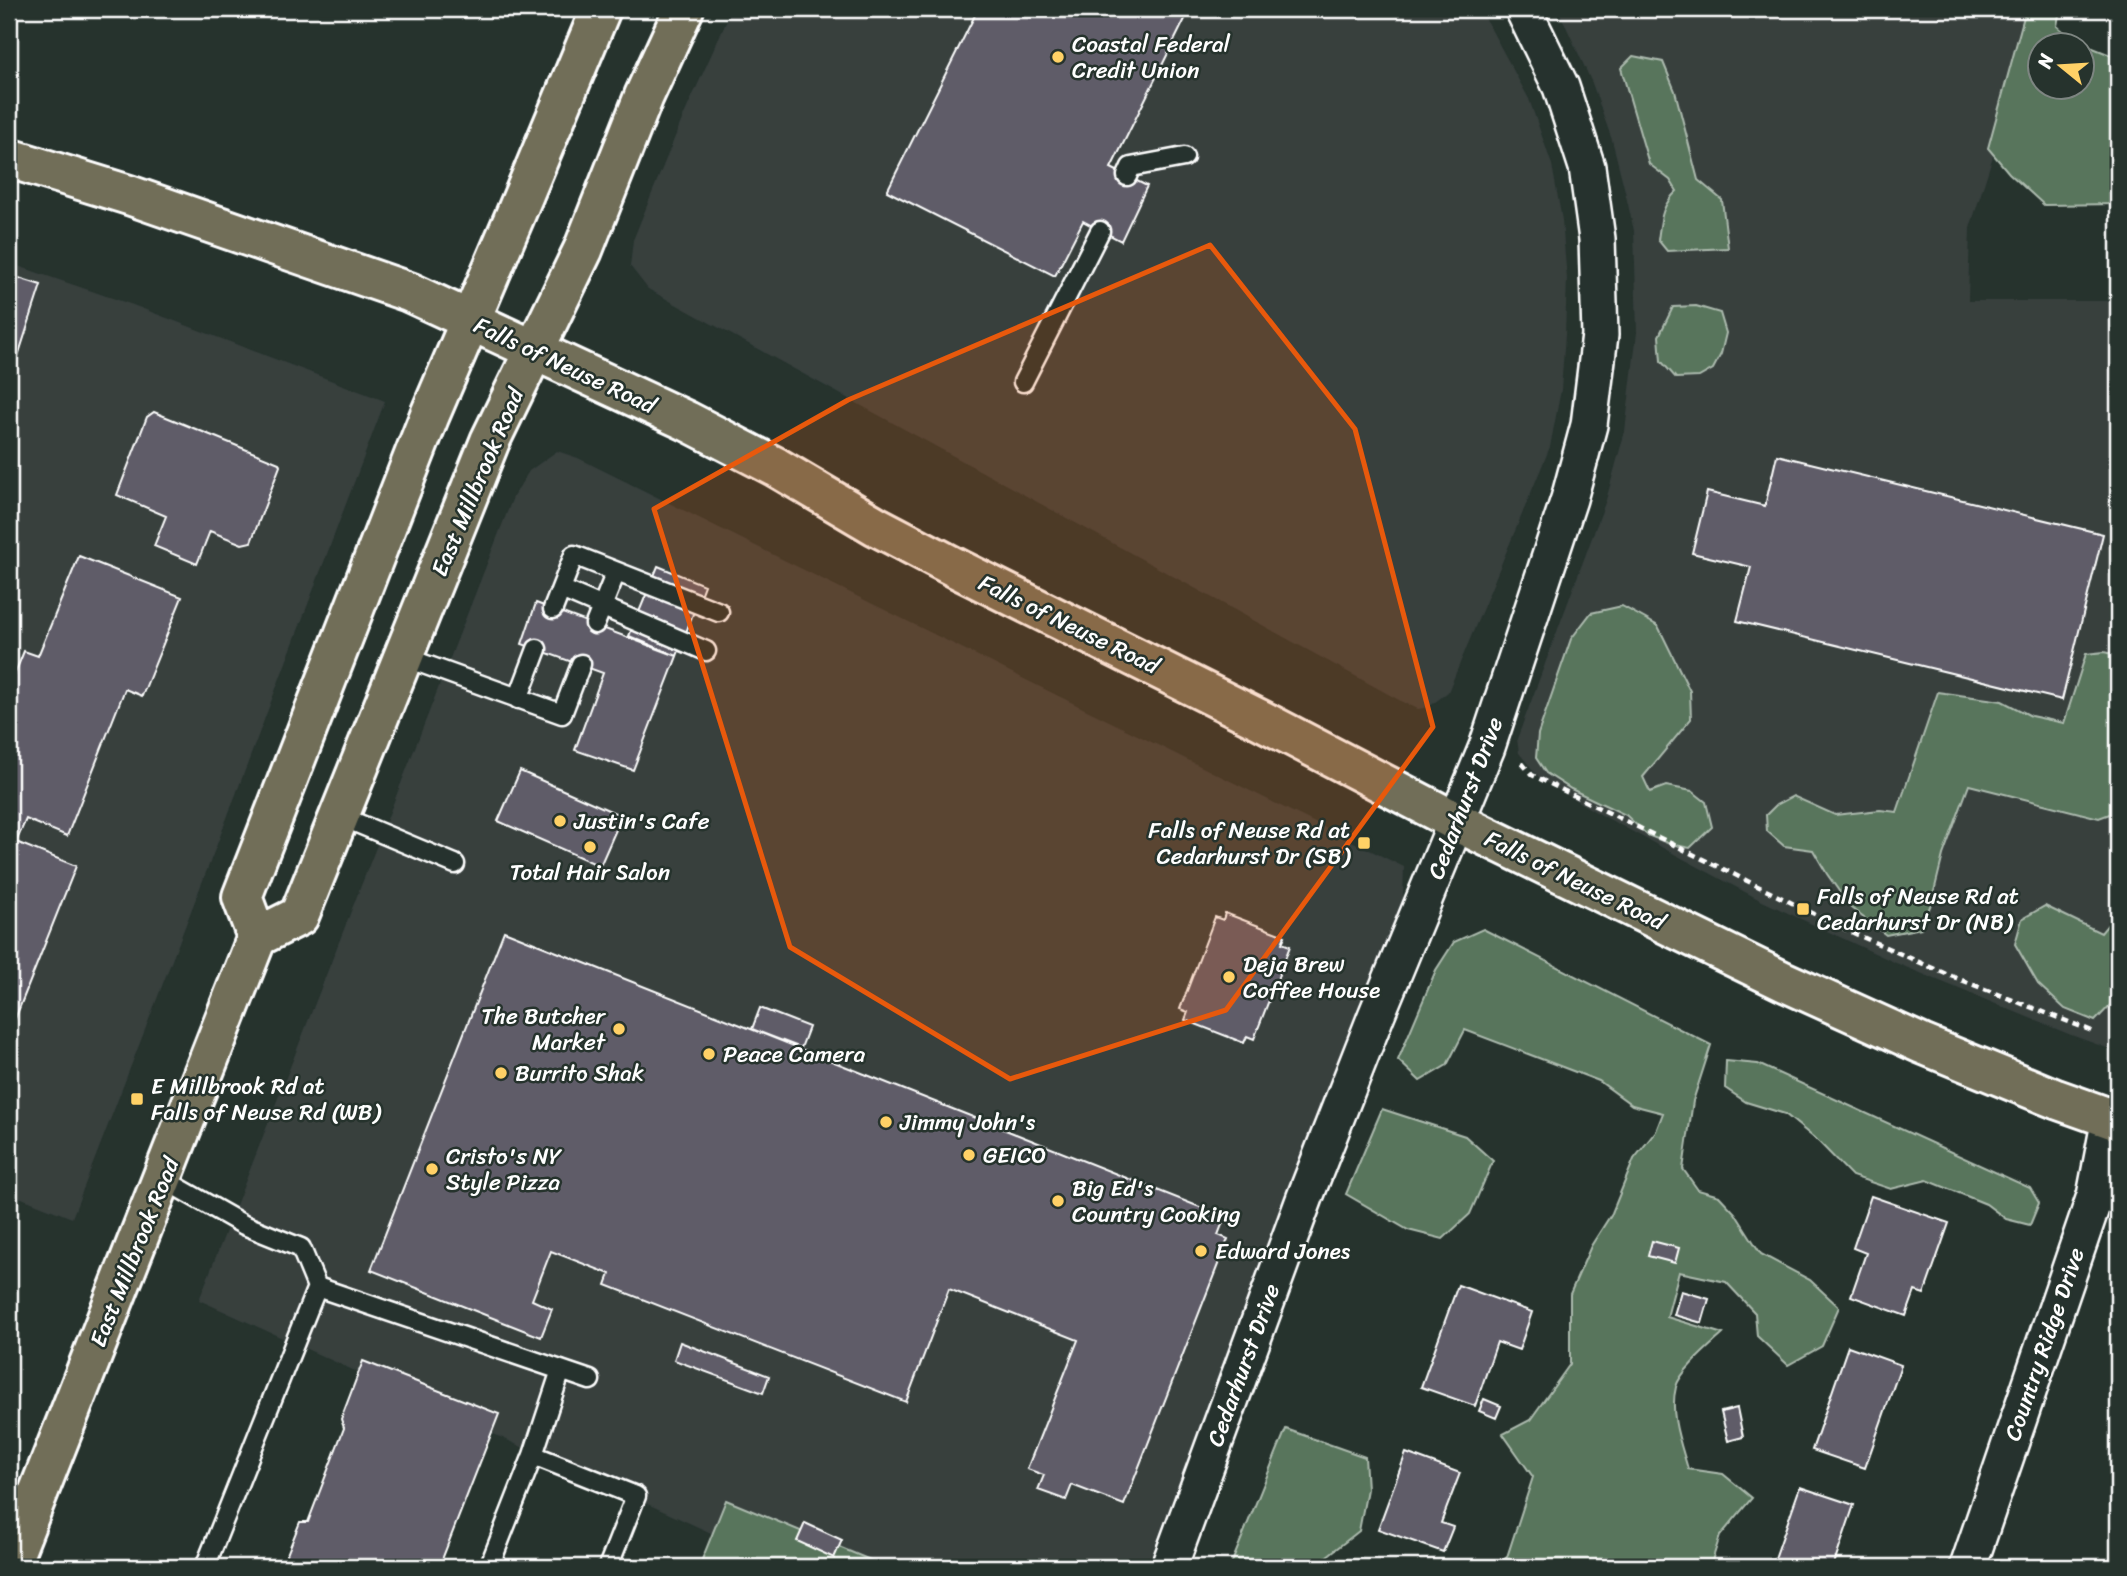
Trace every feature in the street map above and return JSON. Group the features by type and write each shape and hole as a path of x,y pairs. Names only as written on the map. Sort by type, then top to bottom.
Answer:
{"main road":[{"path":"257,937 242,897 429,416 601,9"},
{"name":"East Millbrook Road","path":"9,1567 257,937 299,916 490,441 583,250 644,96 684,9"},
{"name":"Falls of Neuse Road","path":"9,158 300,253 409,292 687,421 776,467 947,564 1249,713 1457,822 1783,981 1909,1038 2056,1099 2114,1119"}],"street":[{"name":"Cedarhurst Drive","path":"1169,1567 1305,1198 1376,1016 1487,747 1569,499 1588,425 1600,335 1597,239 1587,167 1561,87 1523,9"},
{"name":"Country Ridge Drive","path":"1968,1567 2095,1196 2114,1119"}],"lane":[{"path":"1127,176 1131,167 1184,157"},
{"path":"1023,383 1100,231"},
{"path":"553,609 574,555 719,612"},
{"path":"595,624 616,572"},
{"path":"561,589 706,651"},
{"path":"518,699 537,649"},
{"path":"404,657 562,714 581,664"},
{"path":"340,816 455,864"},
{"path":"163,1179 244,1225 301,1248 317,1287 205,1567"},
{"path":"317,1287 590,1380"},
{"path":"489,1567 533,1455 561,1370"},
{"path":"533,1455 636,1496 608,1567"}],"path":[{"path":"1517,757 1532,775 1849,931 1946,974 2092,1031"}],"highlighted area":[{"path":"1210,245 1355,429 1433,727 1226,1010 1010,1079 790,947 654,509 848,400"}],"shaded area":[{"path":"732,9 1480,9 1529,99 1552,165 1562,220 1567,279 1565,335 1561,390 1550,447 1448,692 1429,707 1418,709 1399,700 648,289 630,266 633,240 683,117"},
{"path":"1558,9 2040,9 2033,32 2025,32 2025,56 1970,228 1968,301 2118,301 2118,1052 1896,963 1760,900 1540,779 1519,753 1517,739 1606,500 1625,431 1637,332 1634,231 1612,140 1592,83"},
{"path":"9,263 133,305 385,401 72,1218 9,1193"},
{"path":"557,451 578,458 1404,867 1403,898 1147,1567 786,1567 199,1300 513,497 529,471"}],"green space":[{"path":"2026,9 2060,9 2057,26 2064,32 2025,32 2025,102 2096,102 2096,49 2118,58 2118,204 2044,205 2009,173 1988,148"},
{"path":"1633,56 1663,62 1675,91 1698,180 1722,200 1728,248 1667,251 1658,240 1665,208 1677,191 1670,180 1649,164 1621,68"},
{"path":"1696,306 1720,313 1726,333 1721,354 1713,369 1699,377 1676,378 1661,361 1659,336 1673,307"},
{"path":"1622,606 1658,626 1690,691 1691,719 1643,777 1650,792 1666,786 1692,791 1706,802 1712,827 1690,848 1647,835 1626,815 1571,789 1546,773 1536,758 1538,734 1571,639 1591,613"},
{"path":"2104,652 2116,655 2118,660 2118,811 2099,818 1969,785 1943,855 1931,904 1921,928 1886,935 1851,908 1813,850 1784,846 1767,831 1766,815 1776,805 1793,796 1835,815 1880,810 1897,812 1938,692 2002,701 2031,716 2064,723 2086,654"},
{"path":"2045,906 2101,933 2118,912 2118,940 2110,954 2118,965 2118,997 2095,1021 2065,1009 2038,984 2015,944 2022,919"},
{"path":"1483,929 1711,1045 1693,1101 1683,1169 1698,1190 1719,1196 1735,1213 1761,1254 1810,1280 1839,1307 1822,1346 1788,1365 1757,1336 1755,1313 1726,1282 1679,1272 1667,1317 1723,1334 1689,1366 1676,1387 1675,1418 1688,1469 1723,1474 1752,1498 1720,1536 1710,1567 1498,1567 1507,1557 1533,1477 1503,1434 1530,1420 1570,1364 1570,1294 1591,1246 1612,1213 1634,1159 1656,1131 1663,1113 1632,1105 1599,1081 1465,1030 1447,1065 1420,1081 1398,1060 1436,970 1454,942"},
{"path":"1726,1061 1758,1064 2030,1188 2039,1203 2030,1225 2006,1219 1986,1204 1927,1180 1891,1189 1852,1176 1819,1142 1785,1114 1746,1102 1725,1088"},
{"path":"1382,1109 1465,1136 1493,1161 1470,1214 1443,1239 1408,1230 1346,1194"},
{"path":"1286,1429 1365,1457 1367,1489 1359,1531 1313,1567 1230,1567"},
{"path":"726,1500 887,1567 699,1567"}],"building":[{"path":"978,9 1190,9 1111,168 1147,186 1121,241 1083,221 1055,276 887,191"},
{"path":"9,275 41,285 9,384"},
{"path":"154,412 279,463 251,542 242,544 210,531 197,564 154,546 166,516 117,495 147,417"},
{"path":"1777,455 2103,534 2062,700 1737,621 1751,567 1692,553 1707,492 1765,506"},
{"path":"79,556 182,597 142,696 125,689 67,836 26,819 16,842 76,866 9,1034 9,688 24,651 38,656"},
{"path":"658,566 704,585 677,656 629,636"},
{"path":"536,603 677,656 633,770 575,750 603,673 522,644"},
{"path":"520,771 622,816 600,866 498,821"},
{"path":"1225,913 1285,936 1282,943 1290,946 1254,1039 1247,1036 1244,1043 1185,1020 1188,1012 1180,1009 1215,917 1223,920"},
{"path":"504,931 1225,1217 1218,1235 1228,1239 1124,1505 1072,1485 1066,1500 1038,1490 1044,1475 1027,1469 1078,1340 949,1289 906,1402 606,1285 610,1274 551,1251 532,1300 552,1309 541,1337 371,1270"},
{"path":"760,1008 809,1027 801,1048 752,1029"},
{"path":"1871,1196 1949,1223 1924,1294 1915,1291 1906,1316 1851,1296 1866,1253 1853,1248"},
{"path":"1652,1241 1679,1248 1675,1263 1648,1256"},
{"path":"1458,1285 1532,1312 1519,1350 1497,1342 1475,1406 1421,1387"},
{"path":"1681,1291 1709,1299 1702,1323 1674,1315"},
{"path":"680,1342 769,1376 763,1393 674,1360"},
{"path":"1848,1346 1901,1365 1865,1468 1812,1450"},
{"path":"363,1361 499,1414 439,1567 282,1567 300,1522 308,1522 344,1428 341,1419"},
{"path":"1484,1399 1501,1406 1496,1418 1479,1411"},
{"path":"1737,1408 1743,1437 1728,1441 1721,1412"},
{"path":"1406,1453 1460,1473 1441,1523 1453,1527 1443,1552 1378,1529"},
{"path":"1800,1487 1854,1505 1833,1567 1772,1567"},
{"path":"805,1523 842,1540 834,1558 797,1541"}],"place":[{"name":"Coastal Federal Credit Union","path":"1058,57"},
{"name":"Justin's Cafe","path":"560,821"},
{"name":"Falls of Neuse Rd at Cedarhurst Dr (SB)","path":"1364,843"},
{"name":"Total Hair Salon","path":"590,847"},
{"name":"Falls of Neuse Rd at Cedarhurst Dr (NB)","path":"1803,909"},
{"name":"Deja Brew Coffee House","path":"1229,977"},
{"name":"The Butcher Market","path":"619,1029"},
{"name":"Peace Camera","path":"709,1054"},
{"name":"Burrito Shak","path":"501,1073"},
{"name":"E Millbrook Rd at Falls of Neuse Rd (WB)","path":"137,1099"},
{"name":"Jimmy John's","path":"886,1122"},
{"name":"GEICO","path":"969,1155"},
{"name":"Cristo's NY Style Pizza","path":"432,1169"},
{"name":"Big Ed's Country Cooking","path":"1058,1201"},
{"name":"Edward Jones","path":"1201,1251"}]}
